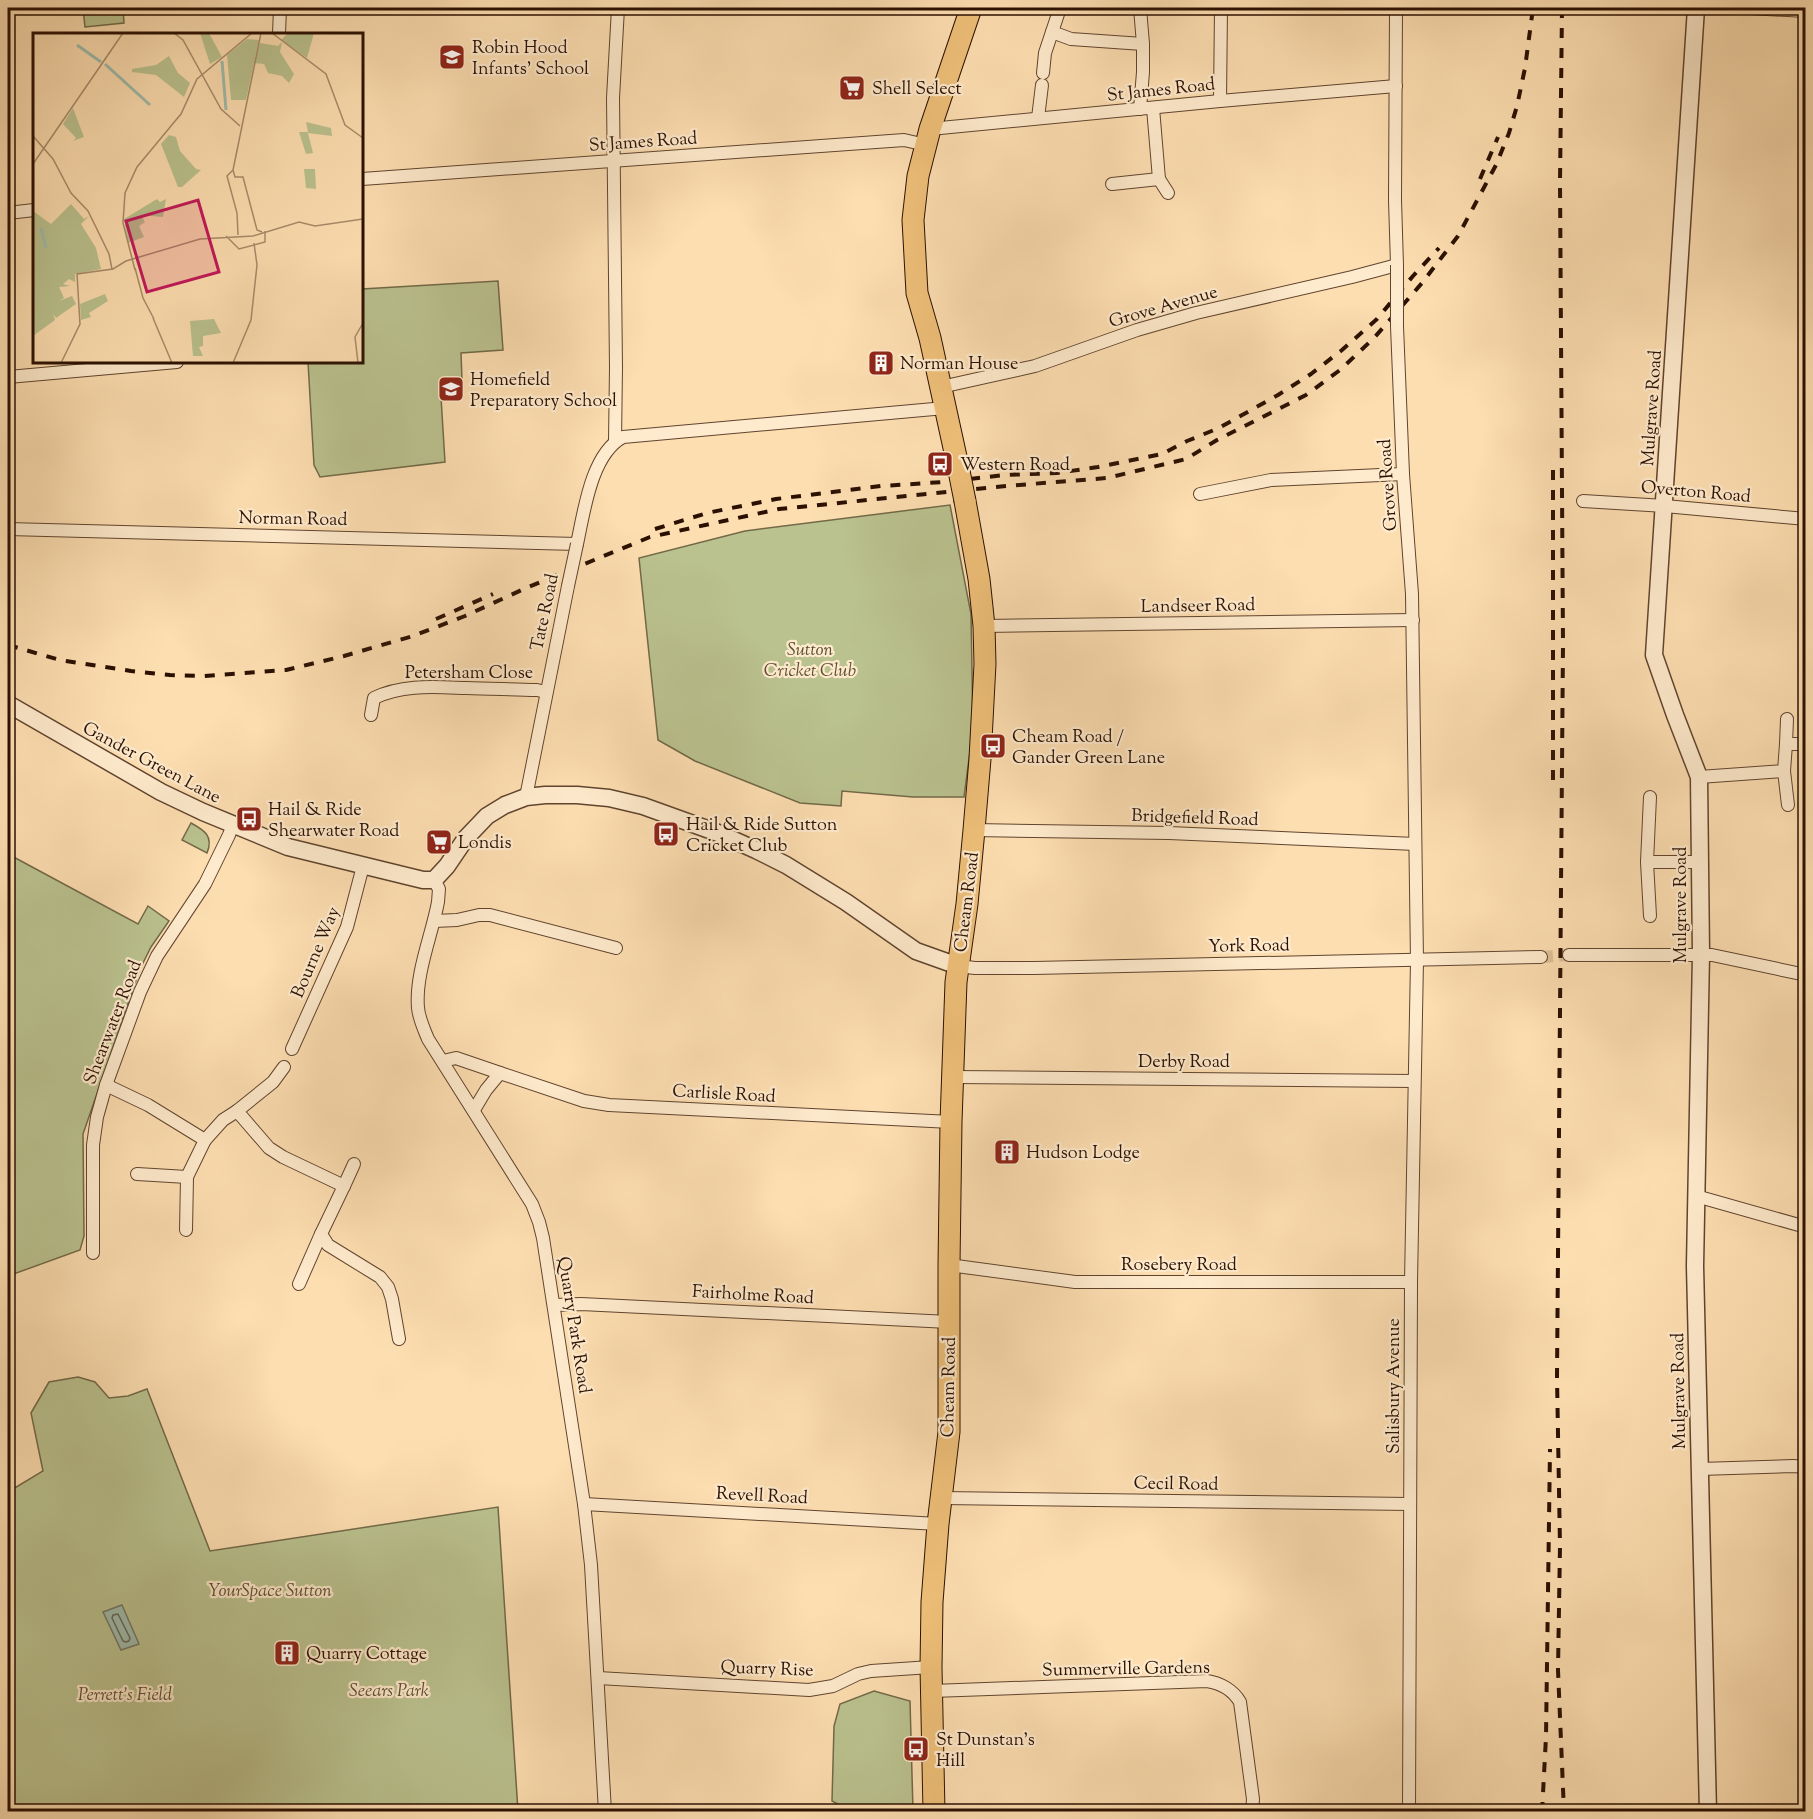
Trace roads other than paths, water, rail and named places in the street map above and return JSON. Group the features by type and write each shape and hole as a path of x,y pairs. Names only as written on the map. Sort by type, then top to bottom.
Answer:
{"highway":[{"name":"Cheam Road","path":"934,1812 932,1602 949,1432 948,1265 951,1122 958,966 967,904 983,706 984,626 975,554 958,466 930,338 917,293 912,220 918,176 928,137 971,8"}],"street":[{"path":"279,33 280,8"},
{"path":"618,8 613,98 615,441 623,437 943,398"},
{"path":"1038,118 1045,53 1060,8"},
{"path":"1140,8 1146,109 1159,179 1168,193"},
{"path":"1220,101 1221,8"},
{"name":"Grove Road","path":"1396,8 1397,326 1403,474 1413,620 1417,961"},
{"name":"Mulgrave Road","path":"1696,8 1654,655 1699,777 1701,954 1695,1266 1708,1812"},
{"path":"1749,8 1806,11"},
{"path":"1052,33 1071,39 1143,44"},
{"name":"St James Road","path":"363,179 904,140 1038,118 1396,86"},
{"path":"1112,184 1159,179"},
{"path":"8,213 33,210"},
{"name":"Grove Avenue","path":"943,398 1137,330 1196,313 1397,265"},
{"path":"8,377 166,363"},
{"name":"Tate Road","path":"526,797 568,586 593,477 615,441"},
{"path":"1200,494 1271,480 1403,474"},
{"name":"Overton Road","path":"1582,501 1806,519"},
{"name":"Norman Road","path":"8,529 577,544"},
{"name":"Landseer Road","path":"984,626 1413,620"},
{"name":"Petersham Close","path":"371,715 374,698 400,689 431,687 546,692"},
{"name":"Gander Green Lane","path":"8,704 161,792 288,847 423,880 434,880"},
{"path":"1787,719 1784,771 1788,805"},
{"path":"1786,744 1806,744"},
{"path":"1699,777 1784,771"},
{"path":"434,880 447,866 466,838 487,816 505,805 526,797 578,795 609,798 643,806 718,833 786,865 846,902 900,942 937,960 958,966"},
{"path":"1650,796 1647,862 1650,916"},
{"name":"Shearwater Road","path":"93,1253 93,1145 97,1117 106,1085 140,992 157,956 205,884 233,824"},
{"name":"Bridgefield Road","path":"974,830 1169,833 1415,844"},
{"path":"1647,862 1700,862"},
{"name":"Bourne Way","path":"292,1049 347,927 363,866"},
{"name":"Quarry Park Road","path":"434,880 439,889 418,988 418,1009 422,1025 532,1204 539,1222 555,1305 591,1565 605,1812"},
{"path":"434,921 490,915 616,948"},
{"path":"1569,955 1701,954 1806,975"},
{"name":"York Road","path":"958,966 1034,968 1541,957"},
{"name":"Salisbury Avenue","path":"1408,1812 1417,961"},
{"name":"Carlisle Road","path":"443,1061 456,1058 584,1101 609,1105 951,1122"},
{"path":"186,1230 187,1178 205,1140 223,1120 273,1082 284,1067"},
{"path":"474,1110 486,1089 500,1073"},
{"name":"Derby Road","path":"953,1077 1414,1081"},
{"path":"106,1085 148,1105 205,1140"},
{"path":"237,1111 269,1148 282,1157 344,1186"},
{"path":"299,1284 354,1164"},
{"path":"137,1174 187,1178"},
{"path":"1696,1196 1806,1227"},
{"path":"321,1234 328,1245 380,1277 388,1287 398,1334"},
{"name":"Rosebery Road","path":"948,1265 1076,1282 1412,1282"},
{"name":"Fairholme Road","path":"555,1305 581,1304 949,1322"},
{"path":"1700,1469 1806,1467"},
{"name":"Cecil Road","path":"942,1498 1410,1504"},
{"name":"Revell Road","path":"584,1504 938,1524"},
{"name":"Quarry Rise","path":"598,1678 809,1690 833,1686 858,1674 871,1671 931,1667"},
{"name":"Summerville Gardens","path":"932,1691 1207,1681 1216,1683 1230,1690 1240,1702 1253,1799 1252,1812"}],"water":[{"path":"122,1605 139,1644 121,1650 103,1612"}],"tunnel":[{"path":"1541,957 1569,955"}],"railway":[{"path":"8,645 60,660 170,675 204,676 286,670 413,636 650,537 779,509 1107,478 1186,459 1217,440 1306,395 1340,370 1374,338 1422,283 1458,236 1496,165 1509,133 1525,68 1533,8"},
{"path":"1562,8 1560,182 1563,644 1557,1377 1560,1546 1558,1670 1564,1812"},
{"path":"1480,179 1498,137"},
{"path":"655,529 707,513 776,499 881,486 1004,475 1057,473 1162,454 1219,428 1311,374 1377,319 1439,248"},
{"path":"1553,465 1553,780"},
{"path":"436,619 493,594"},
{"path":"1542,1812 1546,1737 1550,1449"}],"place":[{"name":"Robin Hood Infants' School","path":"452,57"},
{"name":"Shell Select","path":"852,88"},
{"name":"Norman House","path":"881,363"},
{"name":"Homefield Preparatory School","path":"451,389"},
{"name":"Western Road","path":"940,464"},
{"name":"Cheam Road / Gander Green Lane","path":"993,746"},
{"name":"Hail & Ride Shearwater Road","path":"249,819"},
{"name":"Hail & Ride Sutton Cricket Club","path":"666,834"},
{"name":"Londis","path":"439,842"},
{"name":"Hudson Lodge","path":"1007,1152"},
{"name":"Quarry Cottage","path":"287,1653"},
{"name":"St Dunstan's Hill","path":"916,1749"}],"park label":[{"name":"Sutton Cricket Club","path":"810,659"},
{"name":"YourSpace Sutton","path":"270,1590"},
{"name":"Seears Park","path":"389,1690"},
{"name":"Perrett's Field","path":"125,1694"}]}
